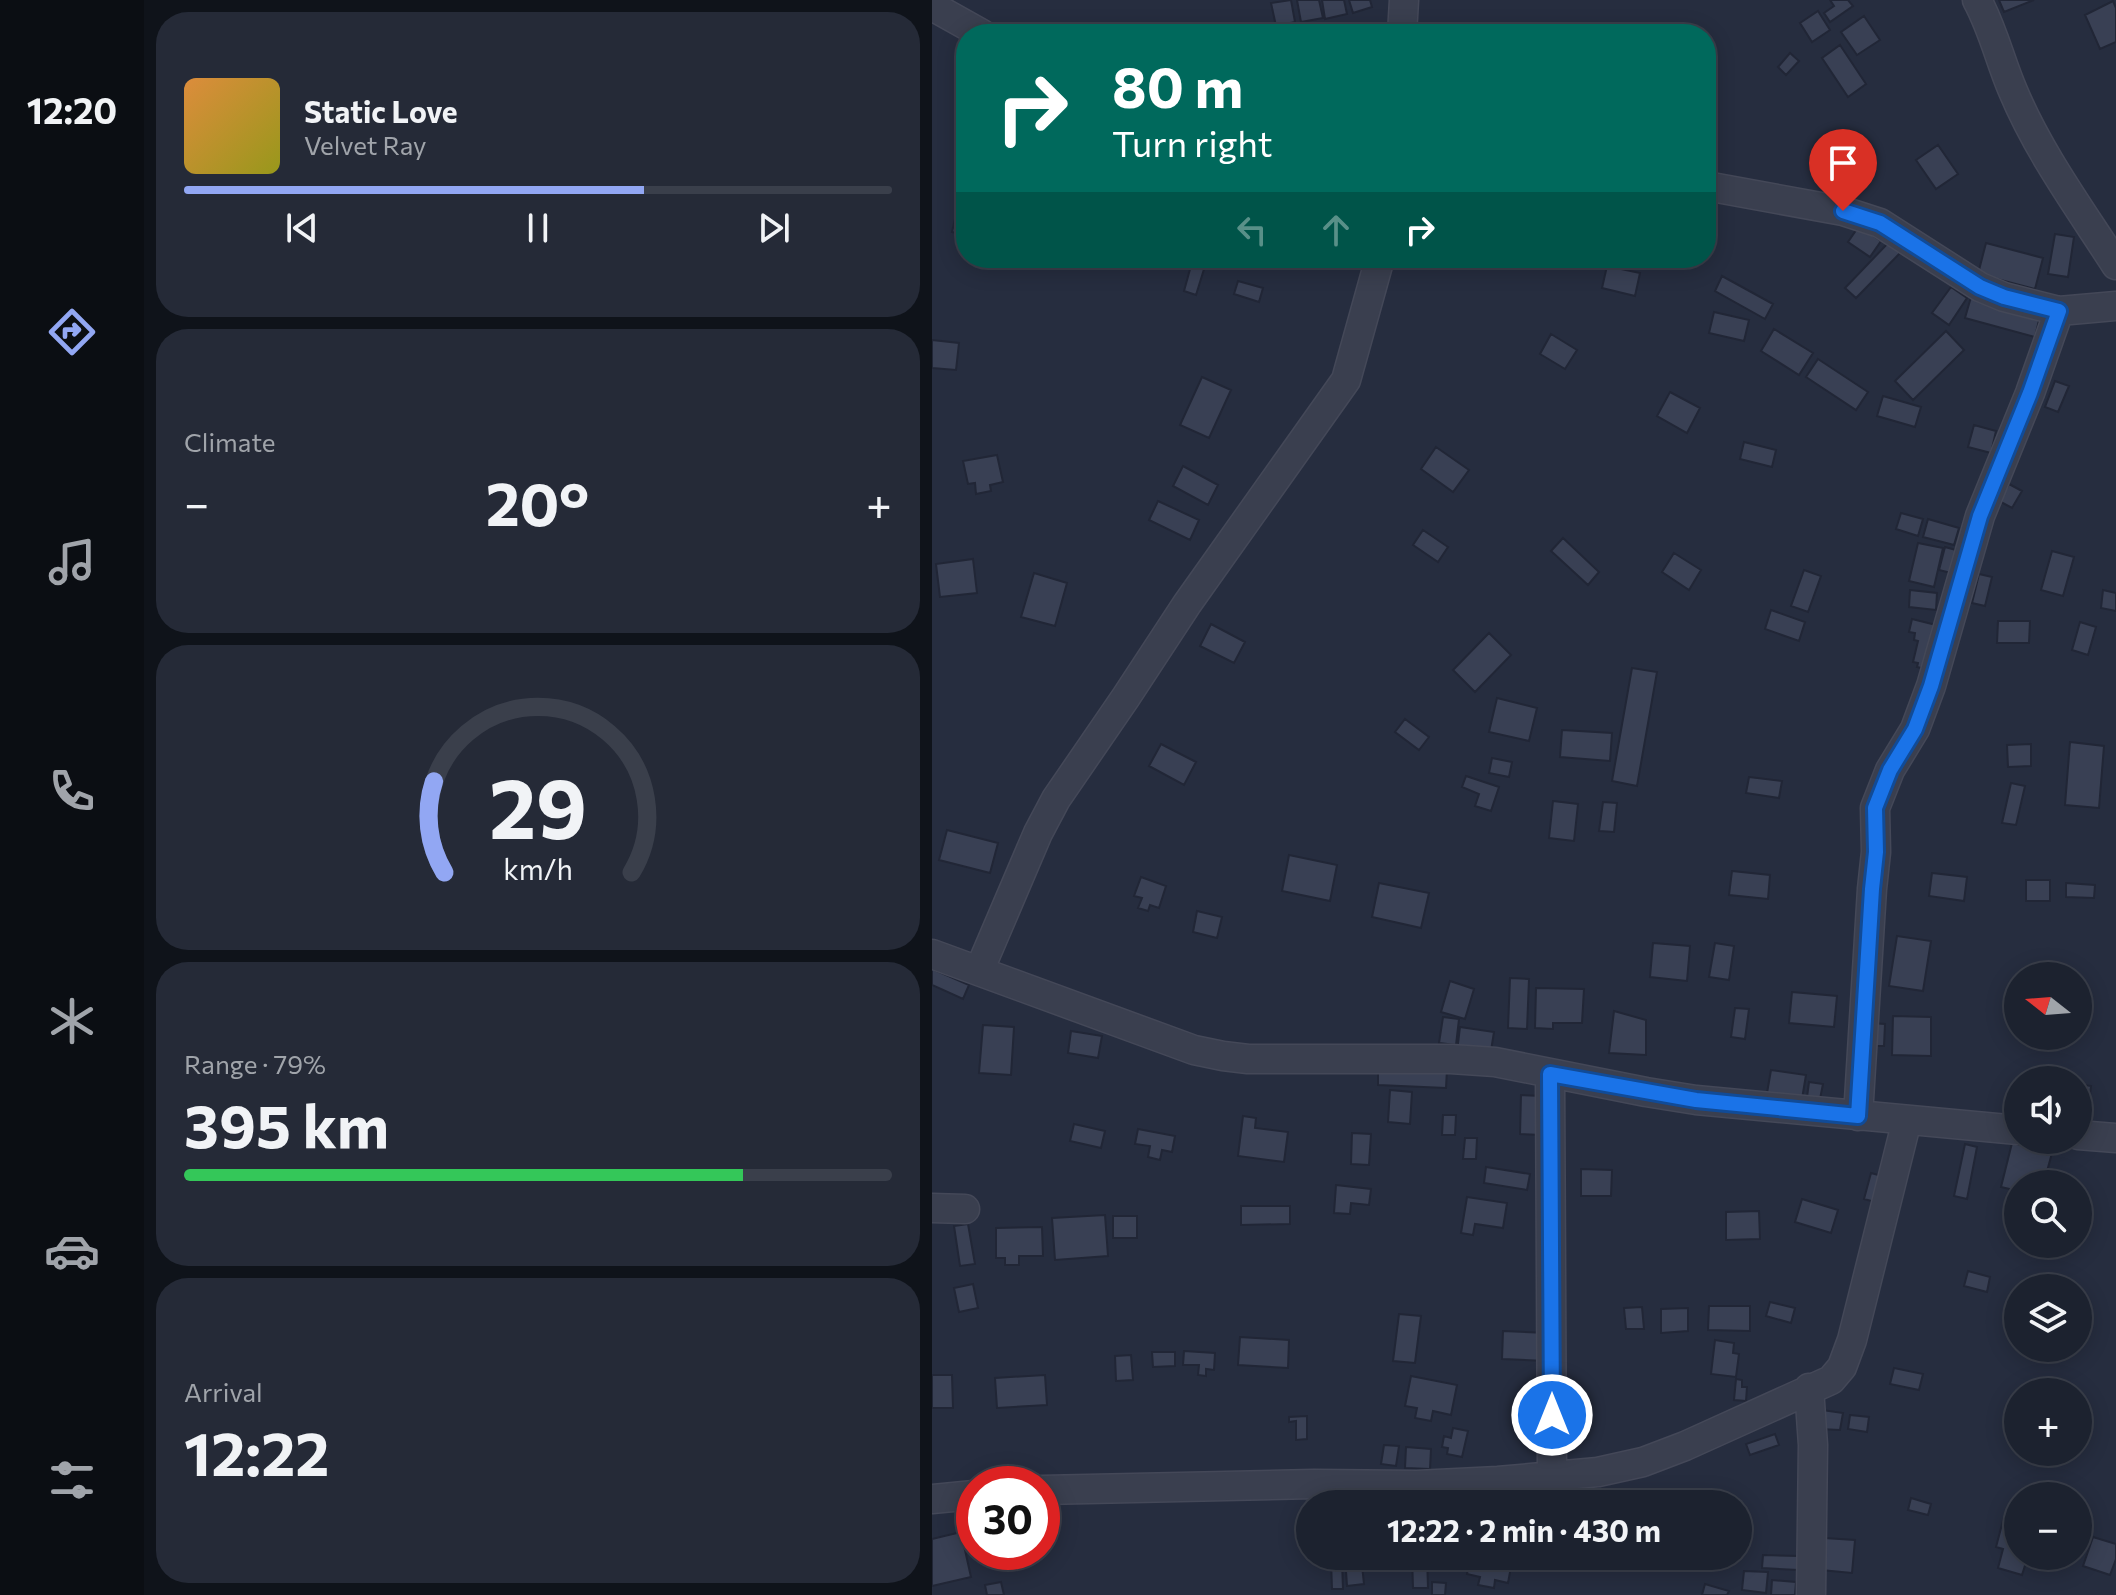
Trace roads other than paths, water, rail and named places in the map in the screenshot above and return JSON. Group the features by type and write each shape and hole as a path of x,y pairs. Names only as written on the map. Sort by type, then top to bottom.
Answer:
{"street":[{"path":"1403,24 1404,0"},
{"path":"1977,0 1986,16 2012,91 2035,138 2116,265"},
{"path":"932,6 964,24"},
{"path":"1716,188 1813,204 1880,223 1980,287 2004,297 2059,311 2116,306"},
{"path":"979,971 1038,833 1056,799 1187,604 1346,380 1377,268"},
{"path":"1858,1116 1876,852 1875,808 1890,770 1915,729 1931,686 1980,516 2030,393 2059,311"},
{"path":"932,954 1194,1050 1223,1056 1248,1059 1451,1059 1495,1062 1696,1100 2004,1129"},
{"path":"1550,1074 1552,1477"},
{"path":"1060,1490 1417,1485 1552,1477 1598,1472 1643,1462 1736,1424 1831,1380 1842,1367 1848,1355 1907,1120"},
{"path":"2092,1136 2116,1138"},
{"path":"932,1208 965,1209"},
{"path":"1809,1388 1813,1445 1811,1595"},
{"path":"932,1499 956,1497"}]}
